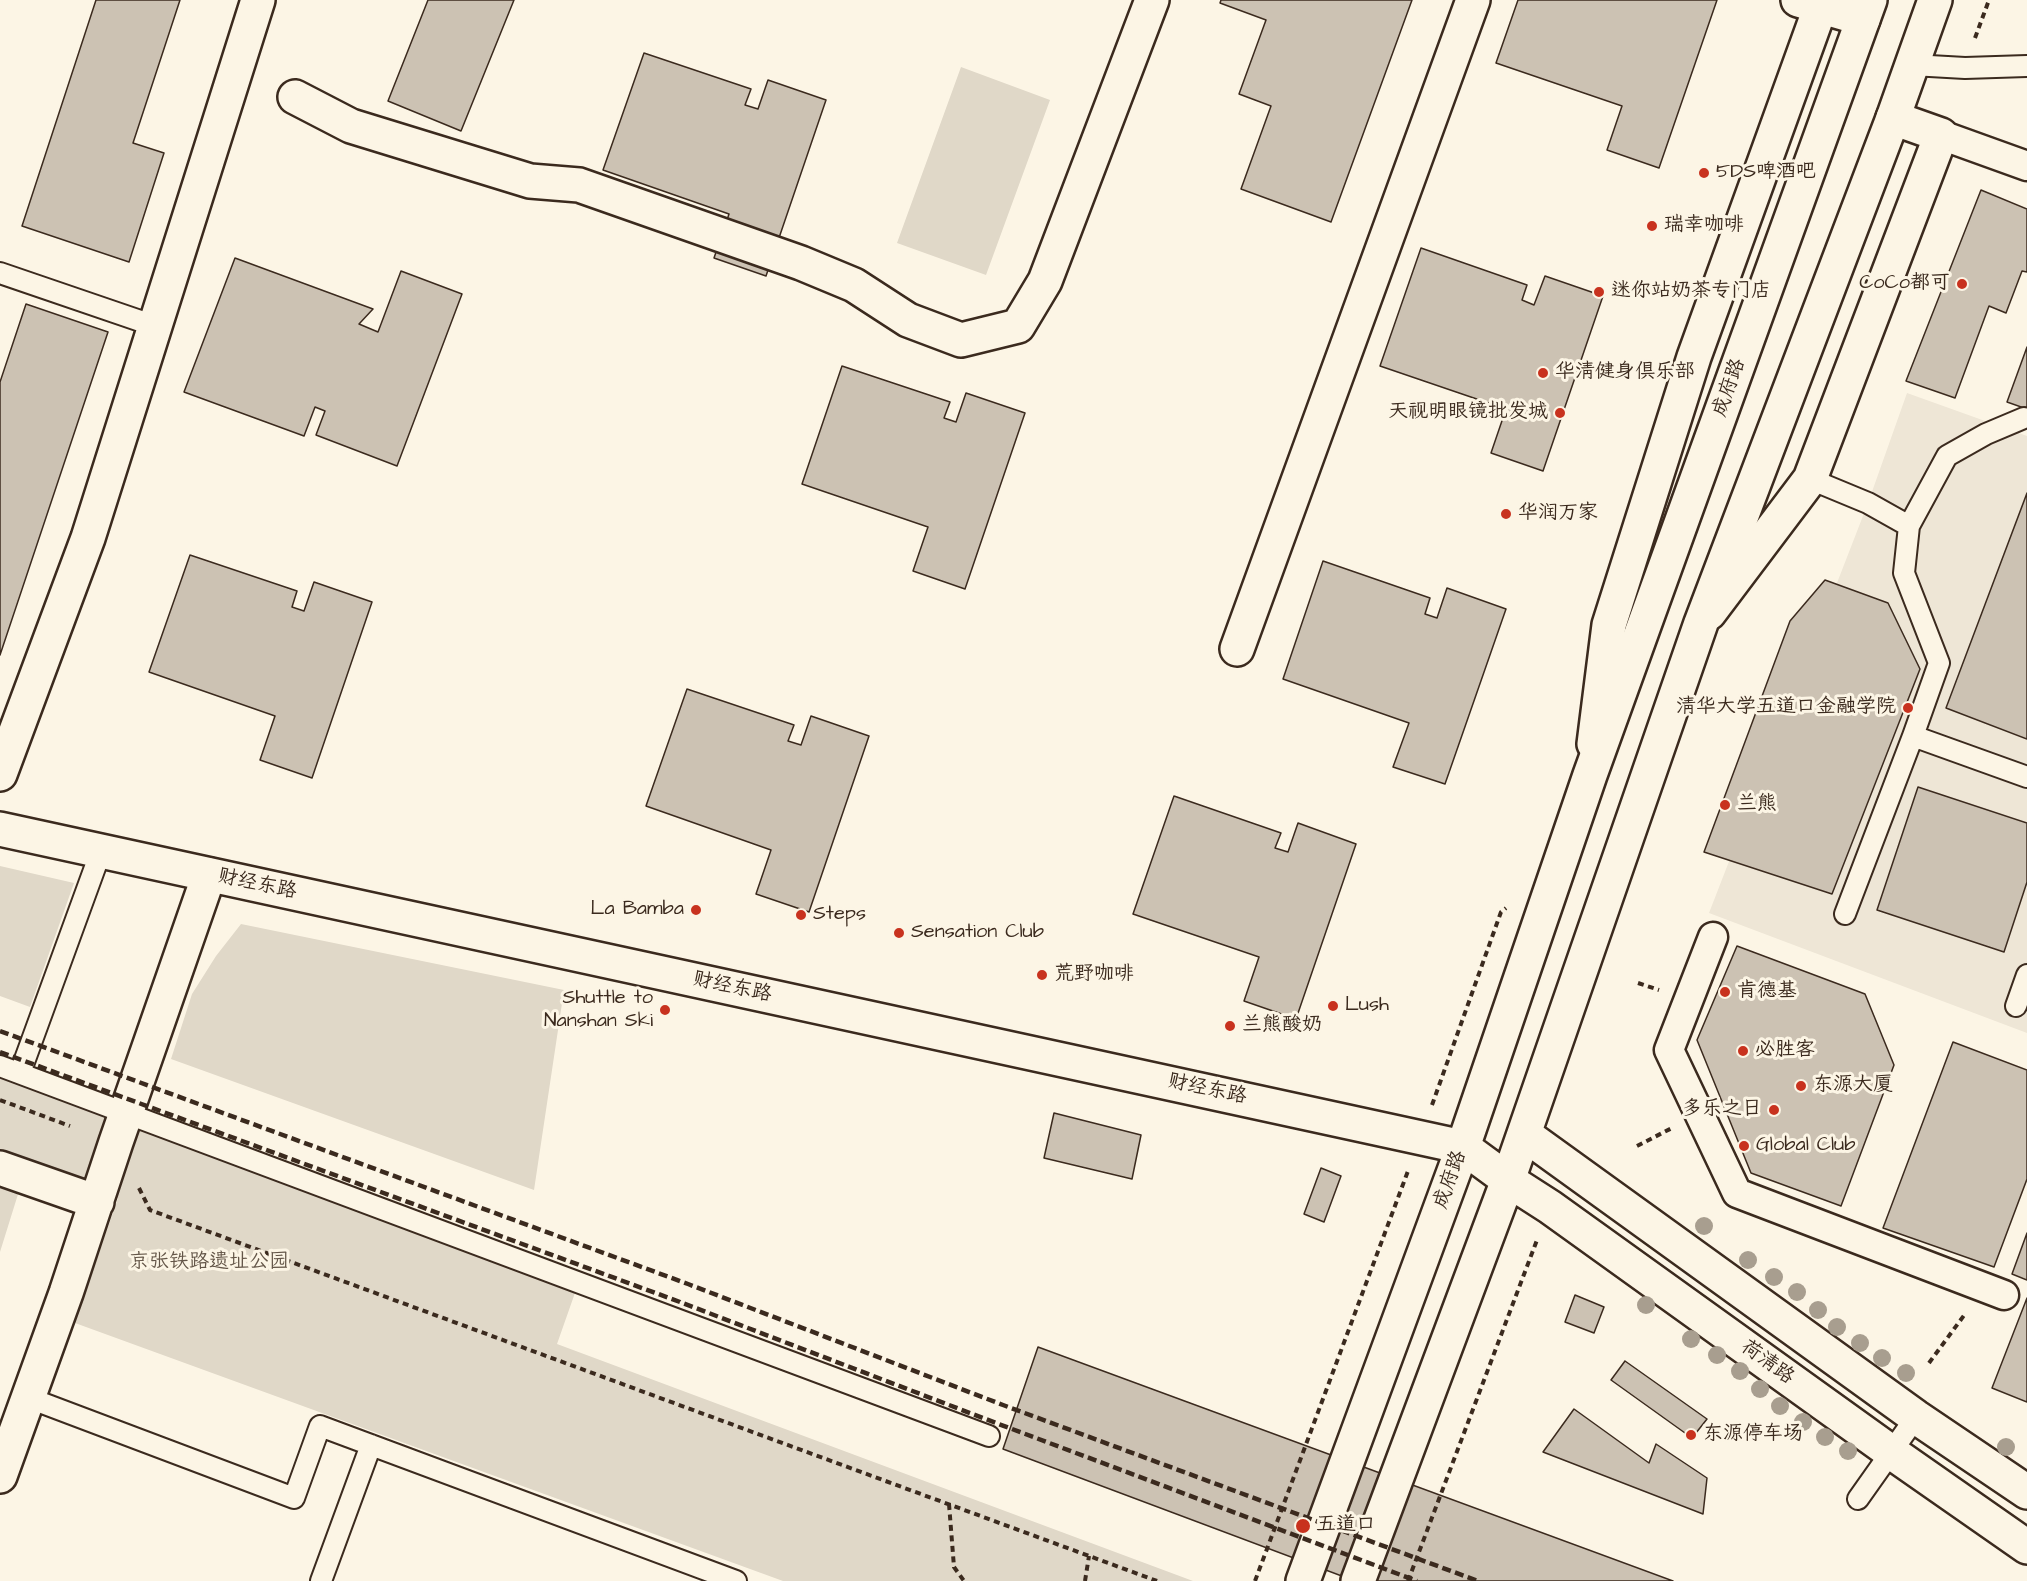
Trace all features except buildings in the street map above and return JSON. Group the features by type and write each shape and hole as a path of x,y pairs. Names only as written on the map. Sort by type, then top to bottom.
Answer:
{"street":[{"path":"0,774 88,538 258,0"},
{"path":"295,97 351,126 530,181 579,185 801,263 854,285 908,321 961,340 1018,326 1045,281 1152,0"},
{"path":"1237,649 1473,0"},
{"path":"1358,1581 1508,1180 1701,624 1893,118 1935,0"},
{"path":"1814,2 1867,10"},
{"name":"成府路","path":"1590,775 1609,625 1694,357 1814,2"},
{"name":"成府路","path":"1303,1581 1463,1147 1590,775 1867,10"},
{"path":"1893,118 2027,166"},
{"path":"1701,624 1810,479 1941,135"},
{"name":"财经东路","path":"0,829 1463,1147"},
{"path":"0,1476 209,875"},
{"path":"1713,937 1669,1050 1737,1193 1995,1291"},
{"path":"1463,1147 1524,1134 1916,1417 2027,1492"},
{"name":"荷清路","path":"1463,1147 2027,1547"},
{"path":"0,1168 97,1202"}],"lane":[{"path":"1912,65 1965,68 2027,66"},
{"path":"0,273 155,326"},
{"path":"1845,914 1939,663 1904,573 1909,526 1947,456 1986,434 2024,418"},
{"path":"1810,479 1868,503 1909,526"},
{"path":"1913,736 2027,777"},
{"path":"20,1073 100,851"},
{"path":"2016,1006 2027,975"},
{"path":"0,1066 20,1073 121,1128 989,1436"},
{"path":"28,1398 294,1498 320,1426 736,1581"},
{"path":"1858,1499 1916,1417"},
{"path":"321,1581 371,1445"}],"path":[{"path":"1255,1581 1421,1137 1501,912 1510,905"},
{"path":"0,1100 121,1128 150,1210 1157,1581"},
{"path":"1408,1581 1550,1207"},
{"path":"1929,1363 1995,1291"},
{"path":"949,1504 954,1567 964,1581"},
{"path":"1085,1581 1089,1556"}],"shaded area":[{"name":"清华大学五道口金融学院","path":"1907,393 2027,436 2027,1033 1709,913 1868,503"}],"green space":[{"path":"961,67 1050,100 986,275 897,243"},
{"path":"0,866 74,883 30,1007 0,996"},
{"path":"241,924 564,990 534,1190 171,1059 192,994 216,956"},
{"name":"京张铁路遗址公园","path":"0,1078 576,1290 557,1344 1193,1581 783,1581 75,1323 118,1198 0,1155"},
{"path":"0,1184 19,1191 0,1252"}],"railway":[{"path":"0,1031 688,1284 1003,1405 1478,1581"},
{"path":"0,1052 680,1302 1417,1581"}],"place":[{"name":"5DS啤酒吧","path":"1704,173"},
{"name":"瑞幸咖啡","path":"1652,226"},
{"name":"CoCo都可","path":"1962,284"},
{"name":"迷你站奶茶专门店","path":"1599,292"},
{"name":"华清健身俱乐部","path":"1543,373"},
{"name":"天视明眼镜批发城","path":"1560,413"},
{"name":"华润万家","path":"1506,514"},
{"name":"清华大学五道口金融学院","path":"1908,708"},
{"name":"兰熊","path":"1725,805"},
{"name":"La Bamba","path":"696,910"},
{"name":"Steps","path":"801,915"},
{"name":"Sensation Club","path":"899,933"},
{"name":"荒野咖啡","path":"1042,975"},
{"name":"肯德基","path":"1725,992"},
{"name":"Lush","path":"1333,1006"},
{"name":"Shuttle to Nanshan Ski","path":"665,1010"},
{"name":"兰熊酸奶","path":"1230,1026"},
{"name":"必胜客","path":"1743,1051"},
{"name":"东源大厦","path":"1801,1086"},
{"name":"多乐之日","path":"1774,1110"},
{"name":"Global Club","path":"1744,1146"},
{"name":"东源停车场","path":"1691,1435"},
{"name":"五道口","path":"1303,1526"}]}
